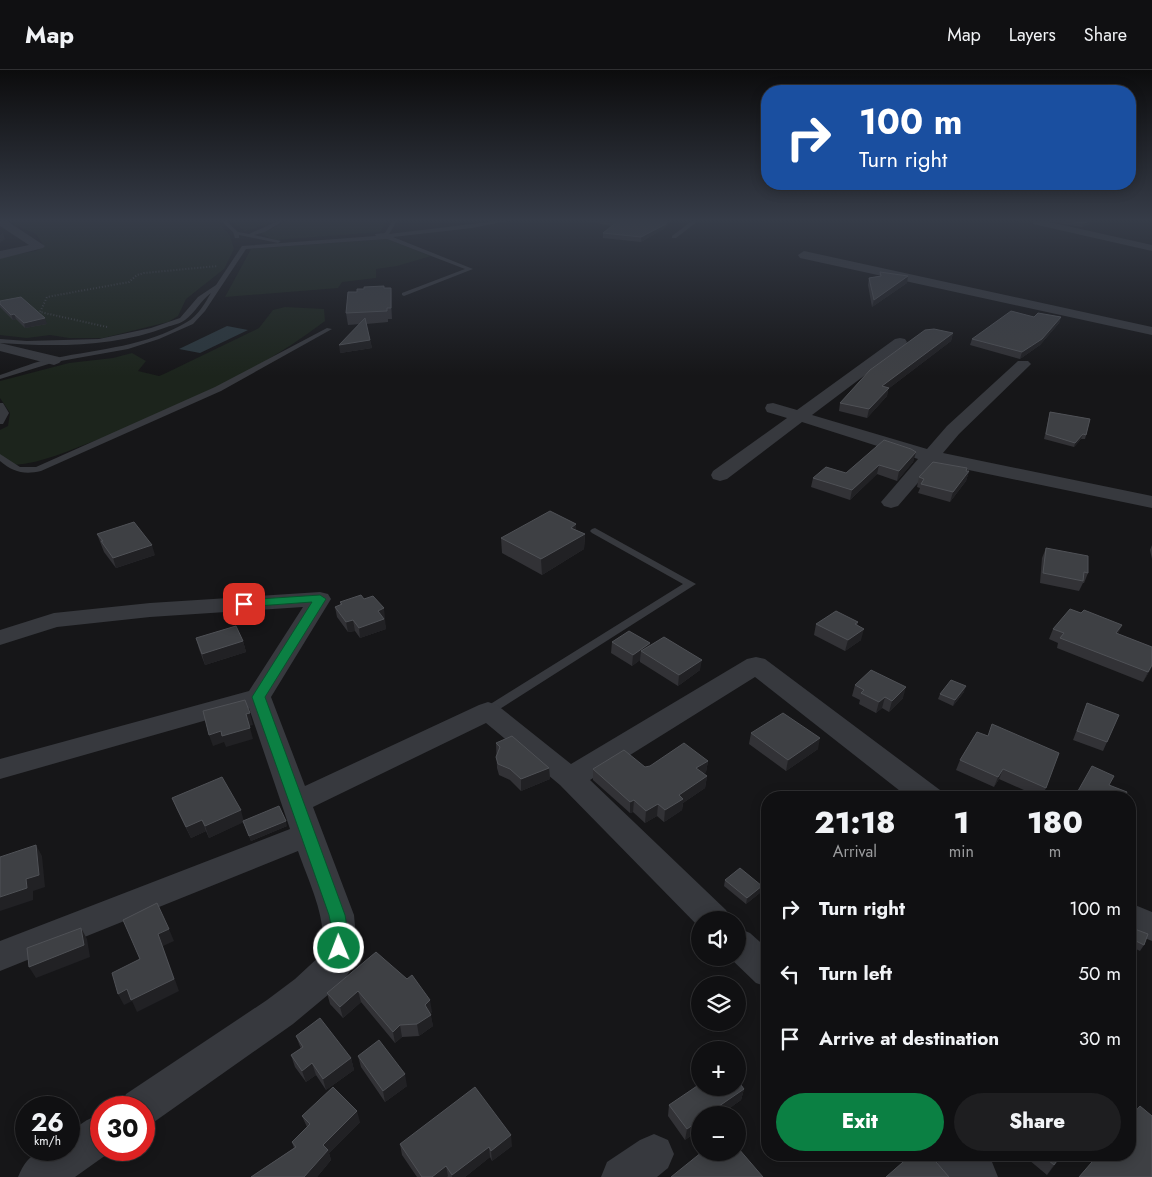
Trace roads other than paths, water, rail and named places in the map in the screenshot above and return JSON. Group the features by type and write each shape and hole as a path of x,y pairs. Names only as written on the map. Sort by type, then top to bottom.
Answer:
{"street":[{"path":"884,273 1152,332"},
{"path":"720,475 900,342"},
{"path":"0,347 54,360"},
{"path":"891,502 952,430 1023,364"},
{"path":"773,408 929,456 1152,502"},
{"path":"0,638 54,620 150,610 320,599 258,697 0,769"},
{"path":"570,778 756,665 921,791"},
{"path":"155,1098 308,992 338,961 341,936 337,915 258,697"},
{"path":"297,802 488,712 570,778 705,911"},
{"path":"0,956 308,834"},
{"path":"1136,920 1152,928"},
{"path":"746,951 761,965"},
{"path":"39,1177 90,1142"},
{"path":"961,1161 978,1177"}],"lane":[{"path":"0,377 54,360 126,348 157,338 191,323 203,310 228,273"},
{"path":"404,294 460,273"},
{"path":"0,341 72,343 120,338 153,330 182,318 200,298 223,281"},
{"path":"0,457 17,471 23,472 38,469 210,393 329,329"},
{"path":"0,404 5,413 0,422"},
{"path":"488,712 691,584 594,531"}]}
